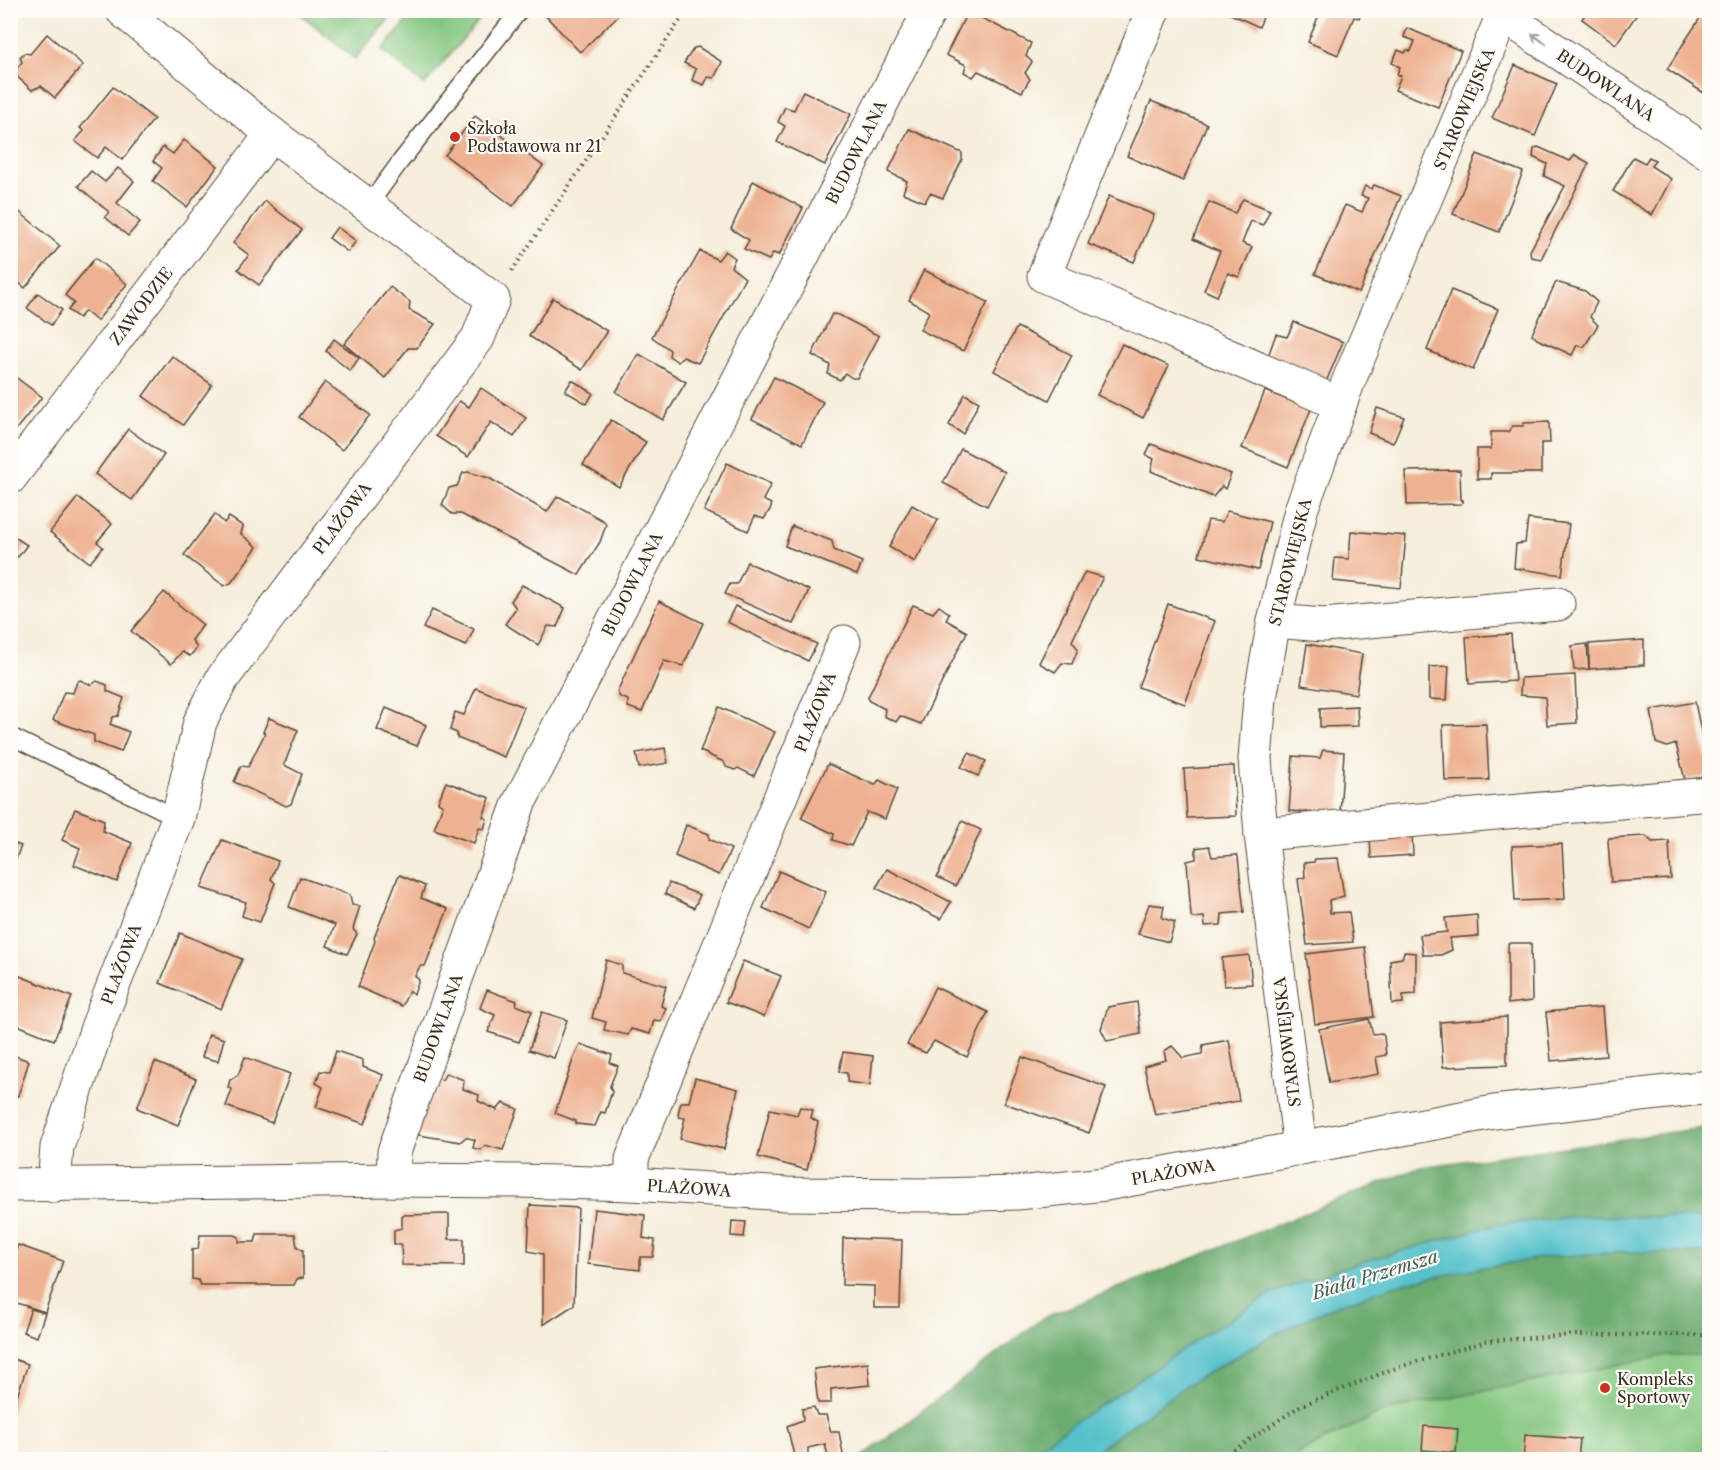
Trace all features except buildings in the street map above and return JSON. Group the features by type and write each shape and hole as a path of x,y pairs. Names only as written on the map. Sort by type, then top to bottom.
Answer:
{"street":[{"path":"122,10 273,134 493,299"},
{"name":"BUDOWLANA","path":"393,1180 394,1152 519,803 930,10"},
{"path":"1153,10 1044,276 1340,404"},
{"name":"BUDOWLANA","path":"1504,13 1710,154"},
{"name":"STAROWIEJSKA","path":"1300,1148 1261,834 1255,759 1260,698 1274,621 1301,510 1340,404 1504,13"},
{"name":"ZAWODZIE","path":"10,478 273,134"},
{"name":"PLAŻOWA","path":"54,1186 57,1147 97,1028 178,818 200,723 222,680 478,338 493,299"},
{"path":"1274,621 1324,625 1558,604"},
{"name":"PLAŻOWA","path":"632,1184 632,1159 844,642"},
{"path":"1261,834 1710,794"},
{"name":"PLAŻOWA","path":"10,1185 393,1180 632,1184 787,1194 1017,1193 1106,1184 1494,1113 1710,1087"}],"lane":[{"path":"368,206 520,10"},
{"path":"10,736 178,818"}],"path":[{"path":"493,299 687,10"},
{"path":"1219,1460 1300,1406 1390,1370 1486,1341 1575,1335 1710,1335"}],"green space":[{"path":"297,11 396,11 355,59"},
{"path":"416,11 487,11 424,85 382,50"},
{"path":"1709,1127 1709,1218 1583,1216 1495,1225 1351,1265 1275,1292 1206,1334 1021,1459 858,1460 1043,1318 1421,1167"},
{"path":"1625,1252 1709,1253 1709,1355 1667,1355 1384,1411 1286,1459 1085,1460 1185,1386 1275,1334 1332,1307 1400,1284 1479,1268 1549,1257"},
{"name":"Kompleks Sportowy","path":"1667,1355 1709,1355 1709,1459 1286,1460 1384,1411"},
{"path":"391,1450 396,1459 304,1459"}],"water":[{"name":"Biała Przemsza","path":"1583,1216 1709,1218 1709,1253 1625,1252 1549,1257 1400,1284 1332,1307 1275,1334 1185,1386 1085,1459 1021,1459 1206,1334 1275,1292 1351,1265 1495,1225"}],"place":[{"name":"Szkoła Podstawowa nr 21","path":"455,137"},
{"name":"Kompleks Sportowy","path":"1605,1388"}]}
